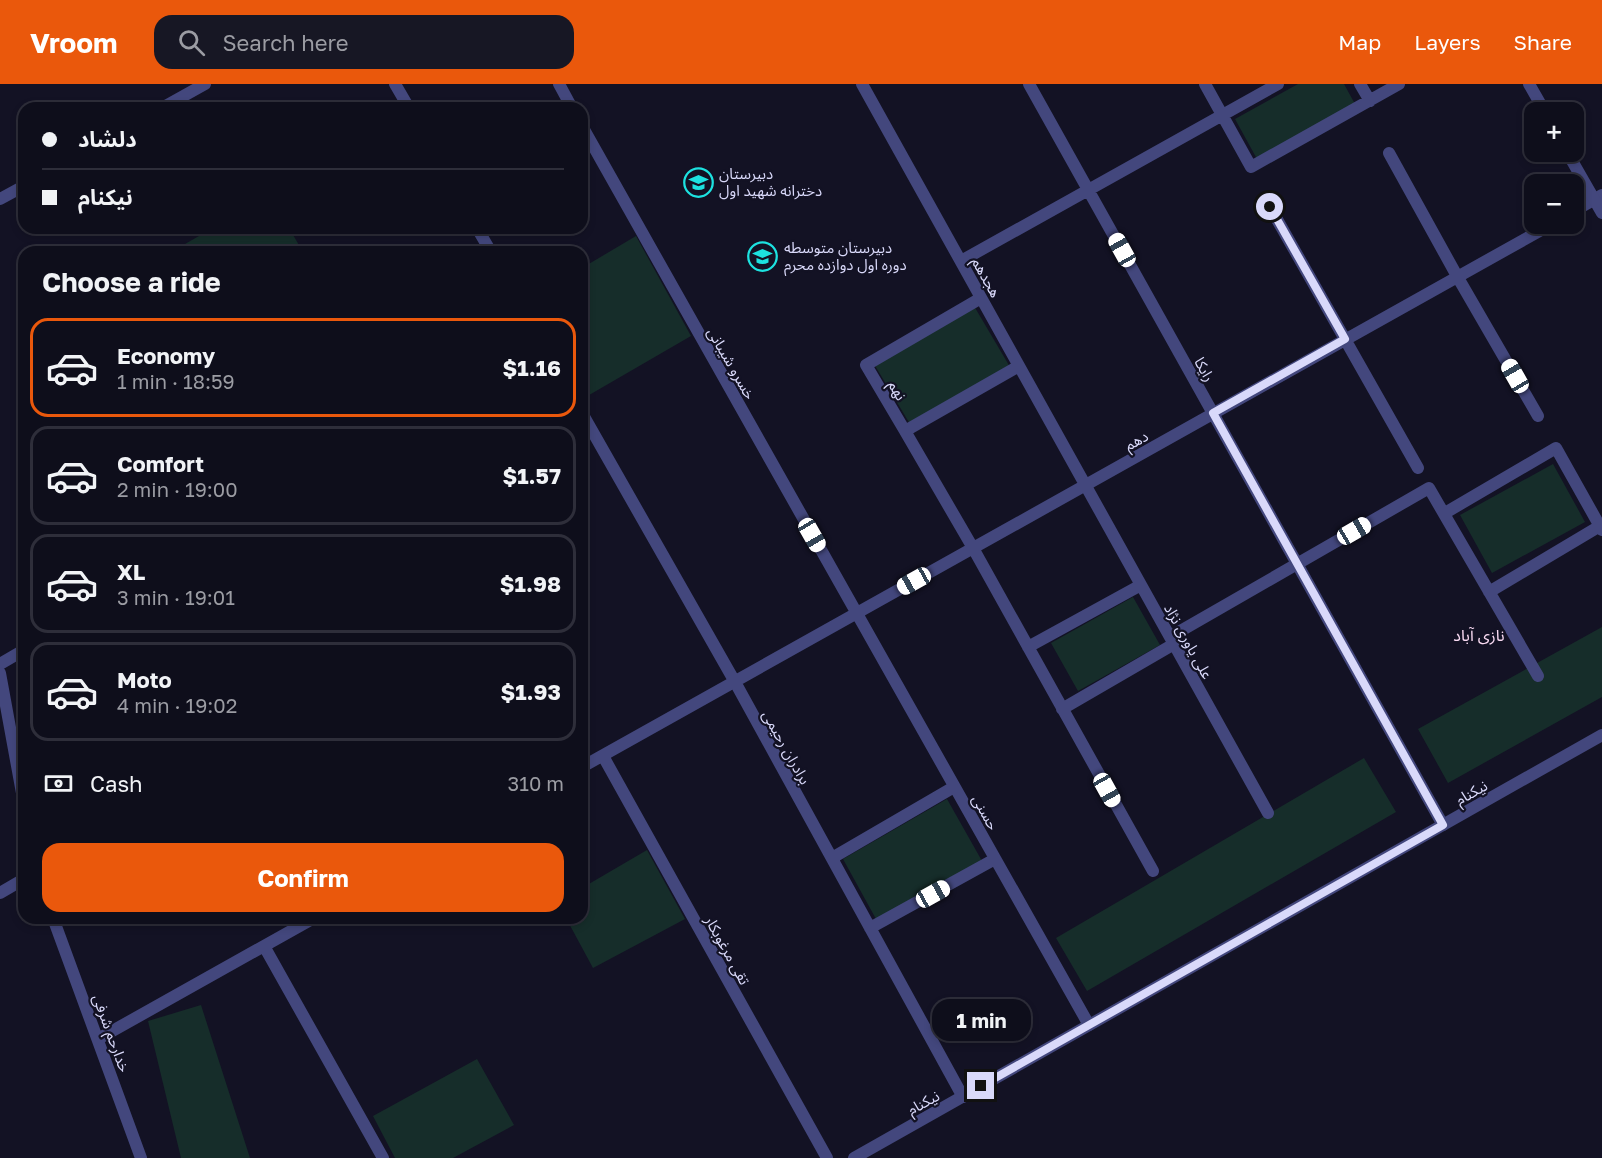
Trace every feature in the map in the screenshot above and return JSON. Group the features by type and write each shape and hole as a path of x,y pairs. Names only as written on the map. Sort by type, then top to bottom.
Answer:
{"street":[{"path":"173,102 205,84"},
{"path":"395,84 406,102"},
{"path":"559,84 569,102"},
{"name":"هجدهم","path":"862,84 1085,485"},
{"name":"رایکا","path":"1029,84 1443,825"},
{"path":"1205,84 1251,167 1399,84"},
{"path":"961,261 1278,84"},
{"path":"1360,84 1370,101"},
{"path":"1529,84 1539,102"},
{"name":"خسرو شیبانی","path":"588,137 856,613"},
{"path":"1389,153 1538,416"},
{"path":"1574,162 1598,197 1602,213"},
{"path":"0,199 18,189"},
{"path":"1584,205 1598,197"},
{"path":"1270,207 1418,468"},
{"name":"دهم","path":"588,764 1534,234"},
{"name":"نهم","path":"905,432 866,365 981,298"},
{"path":"1019,366 905,432 973,548 1153,871"},
{"name":"برادران رحیمی","path":"588,424 735,682 963,1097"},
{"path":"1444,513 1557,448 1601,528 1489,592"},
{"name":"علی یاوری نژاد","path":"1085,485 1268,813"},
{"path":"1062,709 1297,564 1429,488 1538,676"},
{"path":"1028,647 1141,585"},
{"name":"حسنی","path":"856,613 1089,1025"},
{"path":"0,664 18,654"},
{"path":"0,673 18,771"},
{"name":"نیکنام","path":"854,1158 1602,735"},
{"name":"تقی مرغوبکار","path":"603,756 827,1158"},
{"path":"832,858 954,787"},
{"path":"870,928 995,859"},
{"path":"0,893 18,882"},
{"name":"خدارحم شرفی","path":"55,924 141,1158"},
{"path":"98,1039 303,924"},
{"path":"264,946 383,1158"}],"green space":[{"path":"1298,84 1344,84 1355,104 1257,159 1235,119"},
{"path":"202,234 292,234 300,246 182,246"},
{"path":"636,236 691,336 588,396 588,264"},
{"path":"974,306 1010,367 910,424 874,364"},
{"path":"1553,464 1585,522 1492,573 1460,515"},
{"path":"1133,597 1160,645 1078,691 1051,643"},
{"path":"1602,627 1602,697 1448,783 1418,729"},
{"path":"1364,758 1396,812 1087,991 1056,938"},
{"path":"947,799 982,861 876,919 843,859"},
{"path":"647,850 685,919 593,968 569,924 588,924 588,884"},
{"path":"201,1005 250,1158 181,1158 148,1021"},
{"path":"477,1059 514,1125 453,1158 395,1158 373,1116"}],"place":[{"name":"دبيرستان دخترانه شهید اول","path":"698,182"},
{"name":"دبیرستان متوسطه دوره اول دوازده محرم","path":"763,256"}],"district":[{"name":"نازی آباد","path":"1479,635"}],"route":[{"path":"981,1086 1443,825 1213,413 1345,339 1270,207"}]}
